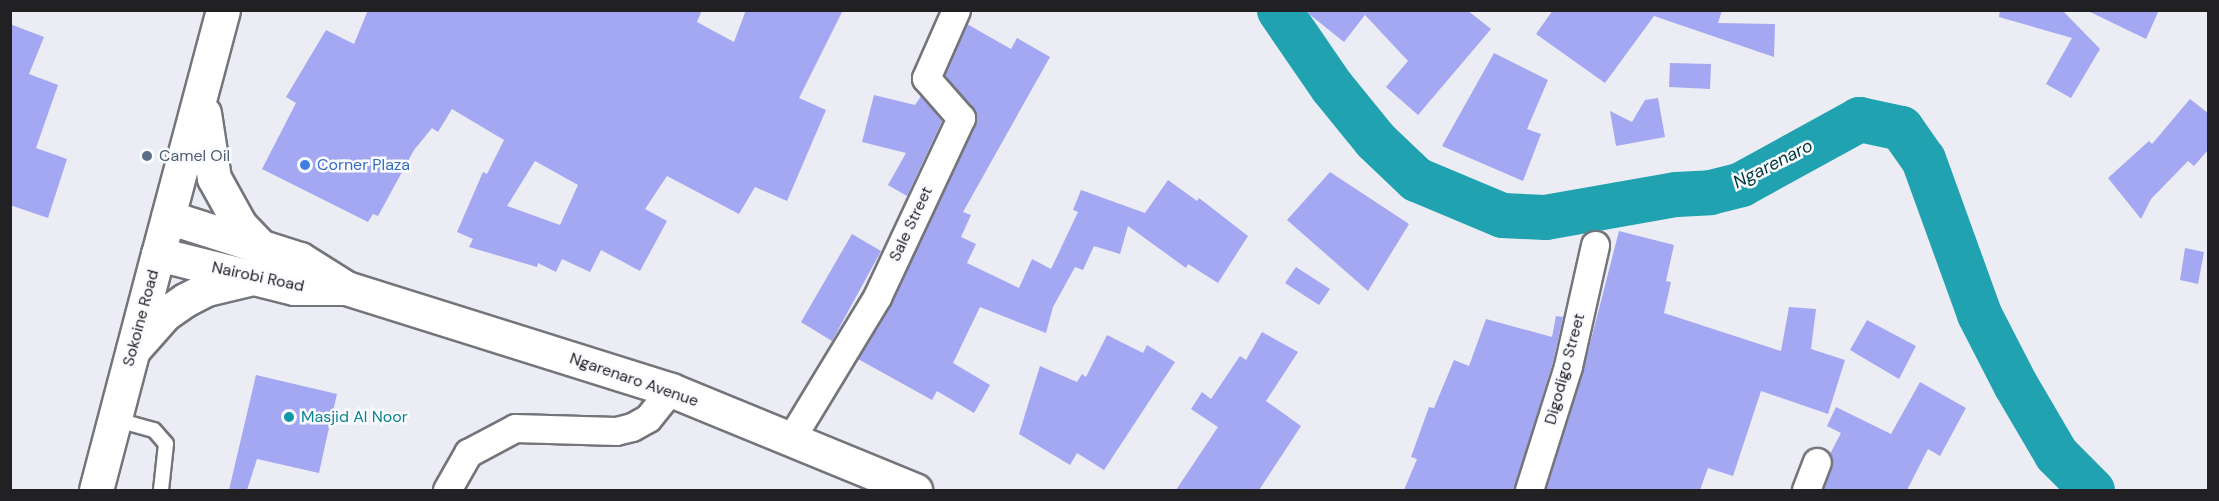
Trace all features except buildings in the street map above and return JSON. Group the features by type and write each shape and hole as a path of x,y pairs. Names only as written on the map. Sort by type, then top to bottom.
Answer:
{"main road":[{"name":"Sokoine Road","path":"96,490 223,10"},
{"path":"203,84 207,152 214,178 240,225 259,245"},
{"name":"Nairobi Road","path":"168,217 300,259 346,288"},
{"name":"Nairobi Road","path":"158,254 294,288 346,288"},
{"path":"133,350 165,314 185,300 230,281 253,278"},
{"name":"Ngarenaro Avenue","path":"346,288 671,390 792,437 915,490"}],"street":[{"name":"Sale Street","path":"792,437 877,297 961,118 926,78 956,10"},
{"name":"Digodigo Street","path":"1529,490 1568,366 1594,245"},
{"path":"447,490 468,453 515,428 616,431 632,427 648,418 671,390"},
{"path":"1806,490 1817,462"}],"lane":[{"path":"114,420 154,430 166,444 161,490"}],"waterway":[{"name":"Ngarenaro","path":"1279,10 1332,87 1375,140 1416,179 1502,215 1545,217 1676,194 1710,192 1741,184 1859,119 1901,128 1923,159 1979,314 2015,384 2056,454 2092,490"}],"place":[{"name":"Camel Oil","path":"147,156"},
{"name":"Corner Plaza","path":"305,165"},
{"name":"Masjid Al Noor","path":"289,417"}]}
